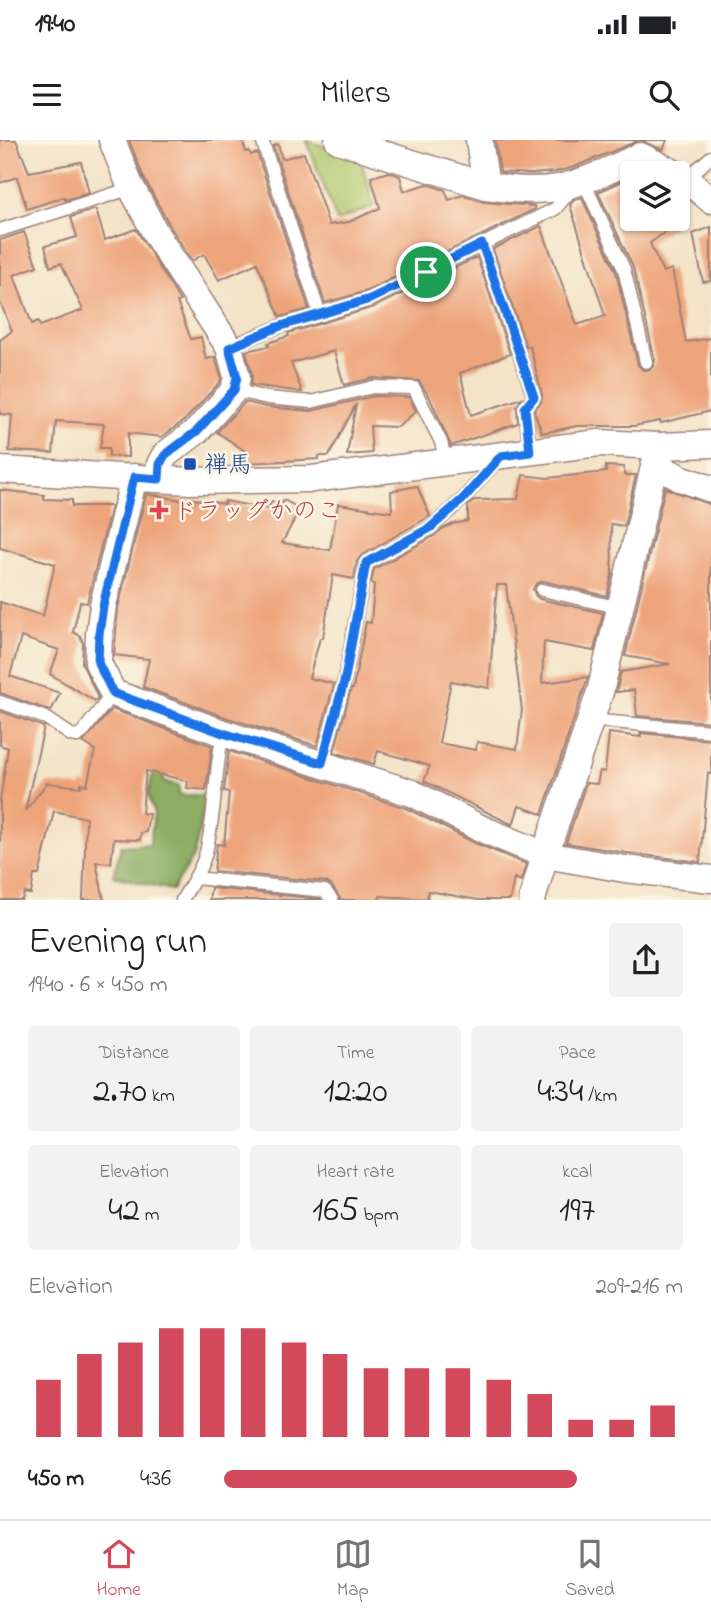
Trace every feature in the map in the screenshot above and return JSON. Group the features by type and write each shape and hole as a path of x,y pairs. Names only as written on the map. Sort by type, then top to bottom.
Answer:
{"street":[{"path":"112,140 132,188 157,236 229,348 237,377 234,390 197,431 165,455 147,478 103,606 98,663 113,693 223,733 412,793 482,829 545,855 625,869 711,879"},
{"path":"338,140 486,186 531,189 557,188 581,181 637,148 656,161"},
{"path":"479,140 486,186"},
{"path":"690,184 711,200"},
{"path":"0,470 190,481 312,479 599,443 657,456 711,444"},
{"path":"657,456 680,478 711,489"},
{"path":"532,900 600,692 657,456"}],"lane":[{"path":"262,140 320,315"},
{"path":"690,169 711,157"},
{"path":"229,348 278,327 370,299 555,209 581,181 624,269 646,362"},
{"path":"0,230 132,188"},
{"path":"482,244 534,397 525,408 530,452"},
{"path":"234,390 267,398 311,402 373,387 414,388 441,442 446,463"},
{"path":"322,763 345,678 366,563 430,528 463,499 501,456"},
{"path":"542,590 621,608"},
{"path":"0,702 46,718 71,735 77,736 113,693"},
{"path":"590,720 711,731"},
{"path":"182,900 204,858 215,805 217,760 223,733"},
{"path":"195,878 325,891 332,900"}],"green space":[{"path":"307,141 360,157 374,206 337,221"},
{"path":"155,763 168,767 163,782 179,785 179,795 207,795 194,855 172,890 113,876 121,846 150,844 154,812 148,795"}],"building":[{"path":"0,140 16,140 29,172 81,162 89,193 65,200 64,197 27,209 17,177 0,183"},
{"path":"129,140 242,140 246,152 249,151 251,155 257,153 309,309 280,317 257,263 219,280 204,254 192,261 143,176"},
{"path":"495,140 640,140 574,167 531,174 500,172"},
{"path":"640,140 667,140 663,150"},
{"path":"278,144 282,159 304,153 329,225 349,222 380,208 371,177 389,172 400,176 404,191 427,184 445,190 449,200 463,195 484,202 534,206 535,209 367,291 325,303 273,146"},
{"path":"620,182 620,231 666,231 650,243 663,272 672,269 686,342 711,338 711,411 661,423 577,426 542,433 534,411 541,402 542,395 530,346 526,347 493,249 541,226 577,325 605,316 570,205 574,200 582,198 616,272 638,365 643,370 649,370 654,365 633,267 598,192"},
{"path":"96,210 105,240 136,229 180,301 177,302 191,339 201,337 206,359 215,357 220,382 186,419 162,437 128,433 128,457 109,456 109,448 100,448 104,424 56,421 53,453 9,451 12,415 0,414 0,340 12,331 0,302 0,240 24,232 37,266 14,275 32,324 38,321 40,326 83,310 61,263 50,267 45,246 77,237 71,217"},
{"path":"711,227 711,281 703,282 693,234"},
{"path":"477,257 510,354 460,373 471,415 522,398 517,406 518,423 451,446 430,398 419,381 373,378 344,385 334,351 291,363 302,392 251,385 252,374 246,351 269,346 268,343 289,336 288,333 374,307"},
{"path":"374,396 409,397 416,411 398,427 370,426 372,453 347,455 356,404 329,456 319,456 319,459 245,463 245,451 217,432 245,402 266,407 311,411"},
{"path":"606,466 624,467 624,475 636,475 624,526 611,524 612,575 607,596 543,581 533,589 540,599 603,613 594,651 544,642 542,683 588,677 542,814 519,806 513,825 424,781 430,766 378,751 374,764 334,752 353,689 366,622 371,623 374,585 371,582 374,569 442,529 468,521 468,506 474,500 518,499 523,475 547,478 606,472","holes":["497,585 506,585 522,710 517,749 477,742 476,750 439,743 451,681 489,688"]},
{"path":"417,486 430,516 361,556 357,561 354,579 333,575 323,638 320,638 309,678 334,684 317,746 143,687 149,659 114,655 118,608 146,494 194,502 194,499 225,504 225,501 268,509 272,501 281,505 284,500 300,509 282,543 330,550 338,504 392,512 391,491"},
{"path":"665,488 709,504 711,508 711,722 637,716 634,690 616,692 621,672 670,664 625,656"},
{"path":"0,490 44,495 44,499 72,500 72,506 111,506 87,603 80,602 73,632 80,636 83,643 82,663 98,698 95,701 50,674 59,650 21,637 10,676 60,693 51,711 0,693 0,602 43,616 55,564 0,548"},
{"path":"112,709 212,746 206,790 187,788 188,781 146,771 142,813 149,814 146,832 141,833 140,840 114,839 111,863 96,862 104,900 83,900 86,818 54,811 39,875 34,875 31,894 24,893 22,900 0,900 0,801 8,748 0,745 0,711 44,727 25,811 47,783 81,787 81,784 87,785 95,750 83,742"},
{"path":"609,733 641,737 640,733 711,740 711,774 708,773 700,862 566,843 586,783 597,784 600,771 605,772"},
{"path":"229,751 406,808 475,843 526,864 521,881 514,878 510,900 478,900 428,891 427,899 380,896 379,900 341,900 326,882 214,871 217,844 224,845 229,792 224,791"},
{"path":"211,888 320,899 321,900 209,900"}],"place":[{"name":"禅馬","path":"190,464"},
{"name":"ドラッグかのこ","path":"159,510"}],"route":[{"path":"482,244 534,397 525,408 530,452 501,456 463,499 430,528 366,563 345,678 322,763 223,733 113,693 98,663 99,634 103,606 134,477 159,479 160,464 165,455 197,431 234,390 237,377 229,348 278,327 370,299 426,272 482,244"}]}
